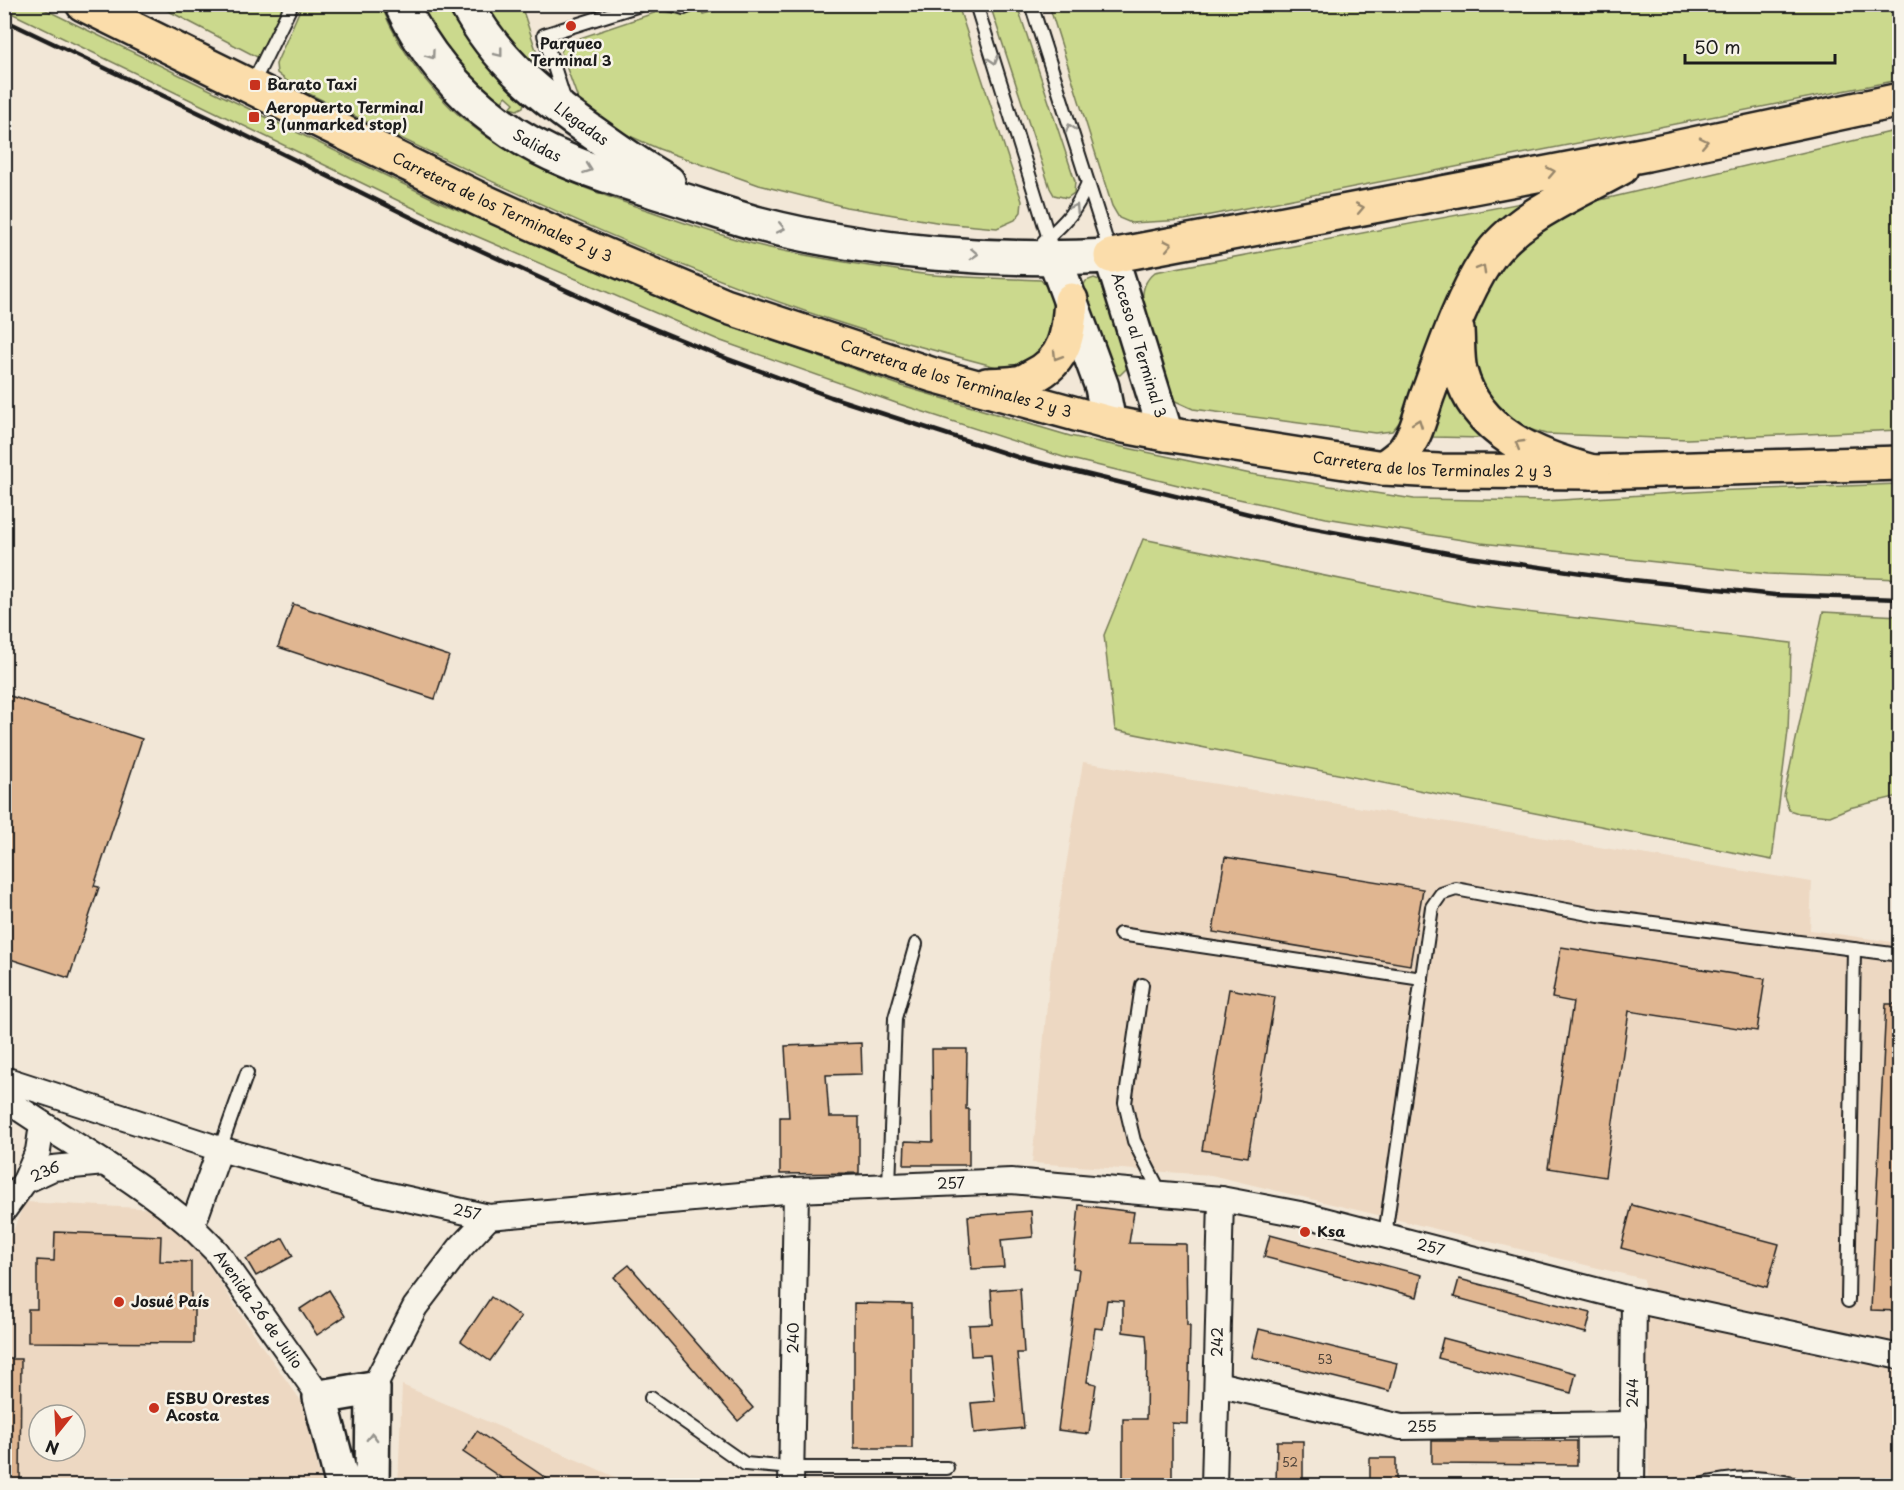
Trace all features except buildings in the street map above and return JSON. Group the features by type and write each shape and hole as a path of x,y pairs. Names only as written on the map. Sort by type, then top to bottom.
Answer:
{"main road":[{"name":"Carretera de los Terminales 2 y 3","path":"83,4 250,88 533,224 725,306 863,353 971,386 1109,423 1383,468 1468,472 1593,472 1899,463"},
{"name":"Salidas","path":"401,4 424,46 452,82 499,123 532,144 572,163 621,181 725,213"},
{"name":"Llegadas","path":"466,4 507,63 539,94 650,172 725,213"},
{"path":"725,213 759,224 810,235 915,251 1043,251 1111,255 1647,154 1899,100"},
{"path":"1383,468 1403,452 1416,430 1457,322 1473,284 1487,259 1514,231 1537,212 1647,154"},
{"path":"1043,251 1071,300 1102,387 1109,423"},
{"name":"Acceso al Terminal 3","path":"1111,255 1166,434"},
{"path":"971,386 1018,383 1042,373 1054,363 1067,335 1071,300"},
{"path":"1457,322 1460,368 1464,383 1474,404 1487,420 1502,434 1536,453 1557,462 1593,472"},
{"path":"320,1397 373,1388 372,1485"},
{"name":"Avenida 26 de Julio","path":"320,1397 343,1485"}],"street":[{"name":"257","path":"4,1078 220,1149 367,1190 489,1216 796,1190 1011,1181 1221,1199 1305,1215 1634,1300 1899,1357"},
{"path":"4,1098 42,1125 104,1163"},
{"path":"25,1181 38,1151 42,1125"},
{"path":"192,1227 220,1149"},
{"name":"236","path":"4,1210 25,1181 53,1168 104,1163"},
{"name":"Avenida 26 de Julio","path":"104,1163 168,1206 216,1252 320,1397"},
{"name":"240","path":"791,1477 796,1190"},
{"name":"242","path":"1214,1485 1221,1199"},
{"path":"373,1388 415,1306 460,1248 489,1216"},
{"name":"244","path":"1632,1485 1634,1300"},
{"name":"255","path":"1217,1384 1401,1427 1633,1424"}],"lane":[{"path":"250,88 292,4"},
{"path":"586,128 563,95 544,35 643,4"},
{"path":"670,4 684,8 694,4"},
{"path":"976,4 1043,251"},
{"path":"1031,4 1111,255"},
{"path":"1043,251 1076,209 1088,183"},
{"path":"1385,1235 1432,907 1441,894 1456,890 1599,916 1899,955"},
{"path":"1120,934 1422,979"},
{"path":"889,1186 894,1018 916,944"},
{"path":"1848,1301 1854,949"},
{"path":"1142,985 1125,1103 1134,1141 1161,1194"},
{"path":"220,1149 247,1073"},
{"path":"651,1398 745,1464 791,1477 947,1468"},
{"path":"1694,1485 1733,1477 1772,1478 1801,1485"}],"shaded area":[{"path":"1083,762 1812,882 1810,930 1899,943 1899,1485 1649,1485 1644,1279 1211,1175 1032,1163 1052,952"},
{"path":"25,1202 158,1209 206,1261 261,1345 302,1402 322,1485 5,1486 5,1250"},
{"path":"402,1385 584,1463 633,1485 398,1486"}],"green space":[{"path":"724,4 958,5 1022,201 1021,212 1015,220 997,228 942,223 846,207 759,185 659,149 596,121 582,110 561,52 565,43 657,12 678,13 700,7 703,14 725,8"},
{"path":"4,5 36,5 442,203 728,325 905,387 1070,436 1251,474 1414,499 1545,501 1709,491 1899,484 1899,579 1768,574 1481,543 1326,518 1063,457 896,403 721,341 434,218 5,10"},
{"path":"157,5 285,5 259,58"},
{"path":"302,5 381,5 399,42 423,77 467,123 524,160 609,197 731,238 799,254 923,274 1041,280 1055,305 1057,322 1054,351 1011,371 873,333 781,303 710,276 501,186 295,87 277,73 276,64"},
{"path":"421,5 450,5 525,99 523,107 517,110 510,108 514,103 506,96 502,102 478,81 446,45"},
{"path":"481,5 521,5 544,74 540,76"},
{"path":"990,5 1017,5 1075,181 1074,193 1067,198 1054,195 1050,188"},
{"path":"1049,5 1899,5 1899,80 1185,220 1131,223 1119,218 1112,206"},
{"path":"1899,130 1899,430 1687,439 1546,434 1518,426 1487,401 1468,359 1473,313 1498,269 1519,246 1567,211 1596,201"},
{"path":"1521,203 1522,207 1449,301 1411,389 1403,418 1392,431 1375,433 1193,409 1173,400 1142,302 1148,279 1155,272"},
{"path":"1094,278 1102,281 1129,366 1120,375 1111,373 1082,288 1086,281"},
{"path":"1445,378 1484,438 1432,437 1426,429"},
{"path":"1143,539 1473,606 1791,643 1788,731 1772,860 1115,730 1104,635"},
{"path":"1823,612 1900,616 1899,796 1849,808 1830,816 1789,810 1784,796"}],"railway":[{"path":"4,20 445,234 618,314 728,359 831,397 1020,458 1294,525 1470,557 1624,579 1775,595 1900,599"}],"place":[{"name":"Parqueo Terminal 3","path":"571,26"},
{"name":"Barato Taxi","path":"255,85"},
{"name":"Aeropuerto Terminal 3 (unmarked stop)","path":"254,117"},
{"name":"Ksa","path":"1305,1232"},
{"name":"Josué País","path":"119,1302"},
{"name":"ESBU Orestes Acosta","path":"154,1408"}]}
